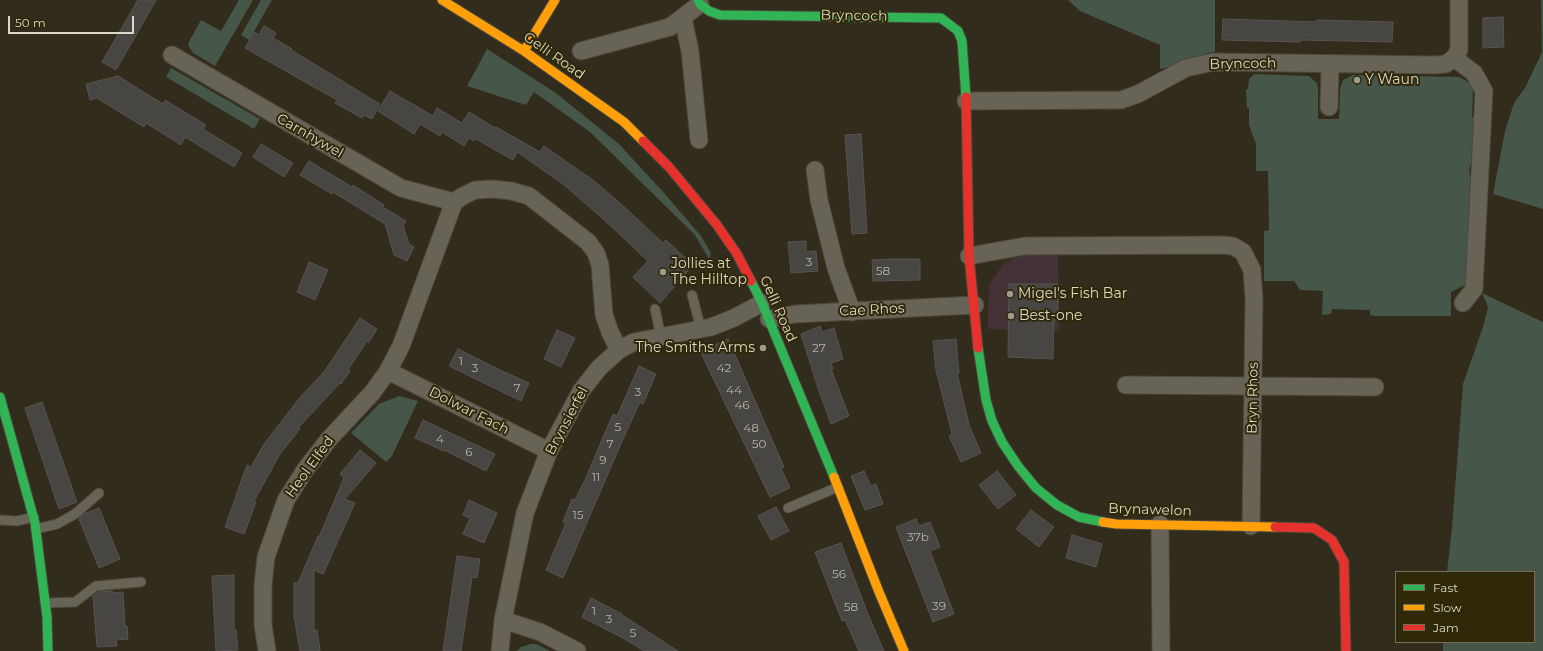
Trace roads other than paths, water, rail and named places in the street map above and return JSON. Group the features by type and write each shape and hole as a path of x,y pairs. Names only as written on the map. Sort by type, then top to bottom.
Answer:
{"street":[{"name":"Gelli Road","path":"442,0 524,51 624,122 669,167 717,225 737,254 762,303 904,651"},
{"path":"524,51 555,0"},
{"path":"1458,0 1459,50 1454,58 1474,73 1484,91 1474,289 1463,303"},
{"name":"Bryncoch","path":"581,51 670,27 683,18 699,2 709,11 720,15 941,18 958,31 962,41 966,101 969,256"},
{"path":"683,18 690,51 698,140"},
{"name":"Carnhywel","path":"172,55 401,188 454,202"},
{"name":"Bryncoch","path":"966,101 1121,100 1138,94 1186,68 1213,62 1435,65 1446,64 1454,58"},
{"path":"1329,107 1330,64"},
{"path":"815,170 819,200 836,268 852,312"},
{"path":"388,371 401,346 454,202 462,196 475,190 493,189 530,196 588,242 596,253 600,265 604,315 618,350"},
{"name":"Bryn Rhos","path":"969,256 1025,246 1221,245 1233,246 1244,252 1252,270 1254,299 1251,526"},
{"name":"Brynawelon","path":"969,256 975,305 978,351 986,400 1002,442 1018,466 1036,488 1056,505 1079,517 1116,524 1314,528 1332,540 1344,562 1346,651"},
{"name":"Brynsierfel","path":"500,651 503,620 525,513 549,451 581,391 598,368 618,350 634,342 711,327 734,318 762,303"},
{"name":"Cae Rhos","path":"769,319 795,314 975,305"},
{"name":"Dolwar Fach","path":"388,371 549,451"},
{"name":"Heol Elfed","path":"267,651 263,624 263,585 266,557 286,500 319,451 372,393 388,371"},
{"path":"1126,385 1375,387"},
{"path":"1,402 35,523 45,603 48,651"},
{"path":"1160,524 1161,651"},
{"path":"503,620 540,632 577,651"}],"lane":[{"path":"692,296 701,329"},
{"path":"655,309 661,337"},
{"path":"788,508 838,487"},
{"path":"0,520 57,524 75,514 98,493"},
{"path":"45,603 75,602 96,586 141,582"}],"place":[{"name":"Y Waun","path":"1357,80"},
{"name":"Jollies at The Hilltop","path":"663,272"},
{"name":"Migel's Fish Bar","path":"1010,294"},
{"name":"Best-one","path":"1011,316"},
{"name":"The Smiths Arms","path":"763,348"}]}
